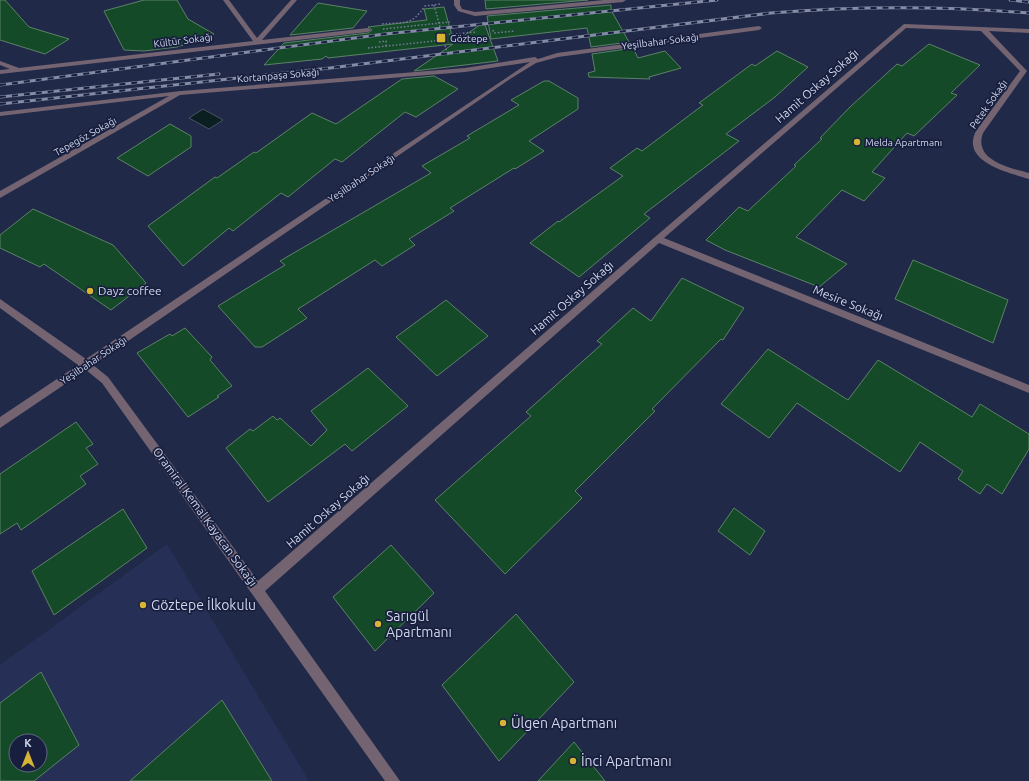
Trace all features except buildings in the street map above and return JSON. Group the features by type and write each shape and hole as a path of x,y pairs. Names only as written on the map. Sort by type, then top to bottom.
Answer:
{"street":[{"path":"226,0 258,42 294,0"},
{"path":"457,0 460,10 472,13 623,0"},
{"name":"Hamit Oskay Sokağı","path":"257,590 904,26 983,29"},
{"name":"Yeşilbahar Sokağı","path":"0,423 508,78 534,62 557,55 759,28"},
{"path":"983,29 1029,31"},
{"name":"Petek Sokağı","path":"983,29 1026,72 979,133 976,141 979,151 991,162 1006,169 1029,176"},
{"name":"Kültür Sokağı","path":"0,72 368,30"},
{"name":"Kortanpaşa Sokağı","path":"0,114 180,93 465,70 557,55"},
{"path":"0,63 18,70"},
{"name":"Tepegöz Sokağı","path":"0,195 180,93"},
{"name":"Mesire Sokağı","path":"658,239 1029,389"},
{"name":"Oramiral Kemal Kayacan Sokağı","path":"0,303 86,364 105,380 393,781"}],"path":[{"path":"368,30 368,26 413,20 427,6 434,5 448,58"},
{"path":"400,27 438,21 452,21"},
{"path":"493,30 494,33 515,31"},
{"path":"454,34 455,38"},
{"path":"364,48 443,40"},
{"path":"386,41 386,46"}],"shaded area":[{"path":"203,109 223,120 209,129 189,118"},
{"name":"Göztepe İlkokulu","path":"167,544 309,781 0,781 0,665"}],"railway":[{"path":"0,85 385,34 717,0"},
{"path":"1010,0 1029,2"},
{"path":"0,104 330,68 771,13 868,8 932,8 1029,13"},
{"path":"0,97 219,74"}],"place":[{"name":"Göztepe","path":"441,38"},
{"name":"Melda Apartmanı","path":"857,142"},
{"name":"Dayz coffee","path":"90,291"},
{"name":"Göztepe İlkokulu","path":"143,605"},
{"name":"Sarıgül Apartmanı","path":"378,624"},
{"name":"Ülgen Apartmanı","path":"503,723"},
{"name":"İnci Apartmanı","path":"573,761"}]}
